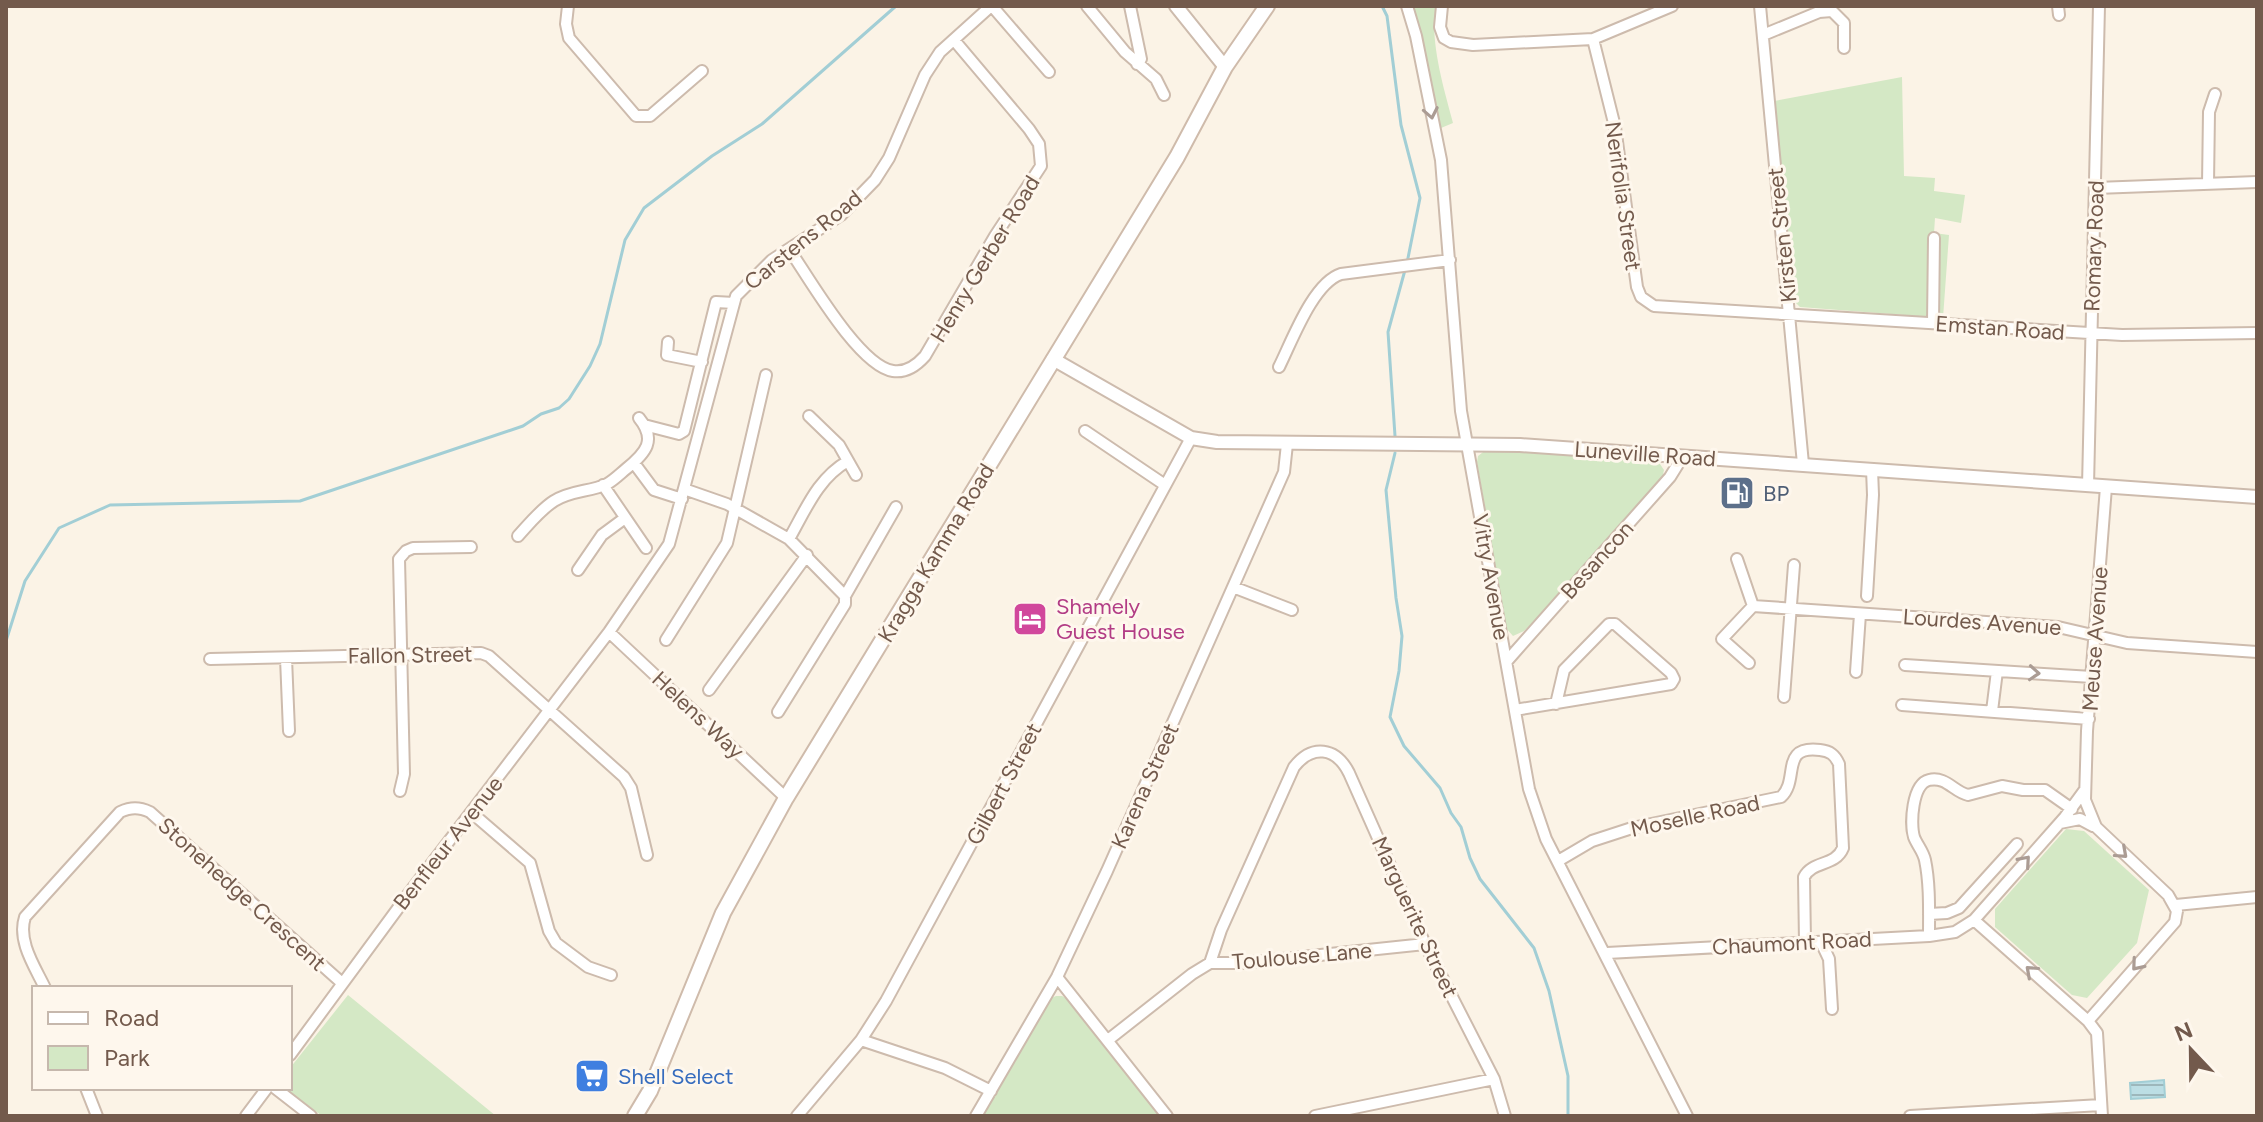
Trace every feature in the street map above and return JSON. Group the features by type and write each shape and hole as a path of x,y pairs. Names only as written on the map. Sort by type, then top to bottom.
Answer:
{"main road":[{"name":"Kragga Kamma Road","path":"635,1116 650,1091 674,1036 729,900 786,798 1177,157 1225,67 1267,6"}],"street":[{"path":"568,6 566,24 569,38 636,116 650,116 702,71"},
{"path":"992,6 1049,72"},
{"name":"Carstens Road","path":"609,632 669,544 734,303 743,287 772,260 841,215 875,180 889,158 925,75 940,52 992,6"},
{"path":"1087,6 1137,64 1156,79 1164,95"},
{"path":"1130,6 1141,59 1137,64"},
{"path":"1176,6 1225,67"},
{"name":"Vitry Avenue","path":"1407,6 1441,160 1455,365 1466,444 1529,789 1539,822 1687,1116"},
{"path":"1442,6 1440,27 1444,38 1473,45 1593,39 1672,6"},
{"name":"Kirsten Street","path":"1760,6 1803,464"},
{"name":"Romary Road","path":"2088,486 2099,6"},
{"path":"1763,35 1819,12 1832,11 1844,23 1844,48"},
{"name":"Nerifolia Street","path":"1593,39 1615,127 1634,274 1641,297 1654,306 1791,314"},
{"name":"Henry Gerber Road","path":"789,249 831,312 876,364 900,371 914,366 925,356 995,236 1041,166 1039,144 1029,129 954,40"},
{"path":"2208,184 2209,112 2215,94"},
{"path":"2096,188 2257,182"},
{"path":"1933,323 1934,238"},
{"path":"1279,367 1316,294 1327,280 1341,274 1450,260"},
{"path":"518,536 554,501 603,485 634,463 648,444 648,432 642,421 679,434 684,431 716,302 734,303"},
{"name":"Emstan Road","path":"1791,314 2092,334 2257,333"},
{"path":"668,342 667,355 702,362"},
{"name":"Luneville Road","path":"1053,359 1191,438 1217,442 1520,445 2257,497"},
{"path":"666,640 727,543 766,375"},
{"path":"809,416 833,438 856,475"},
{"path":"1085,431 1165,485"},
{"name":"Gilbert Street","path":"797,1116 861,1040 886,1001 1191,438"},
{"name":"Karena Street","path":"976,1116 1057,977 1284,472 1287,444"},
{"name":"Besancon","path":"1507,661 1670,477 1683,456"},
{"path":"789,539 818,486 828,474 848,461"},
{"path":"634,463 654,490 734,507 789,539 845,596"},
{"path":"1867,596 1872,469"},
{"path":"603,485 646,548"},
{"name":"Meuse Avenue","path":"2106,487 2084,791 2096,827 2176,905"},
{"path":"778,712 845,604 845,596 896,507"},
{"path":"578,570 602,535 625,518"},
{"path":"400,791 404,774 398,563 401,556 413,548 471,547"},
{"path":"709,690 807,555"},
{"path":"1737,559 1753,606 1722,639 1749,663"},
{"path":"1784,697 1794,565"},
{"path":"1233,587 1292,610"},
{"name":"Lourdes Avenue","path":"1753,606 2058,627 2127,643 2257,652"},
{"path":"1856,672 1860,614"},
{"path":"1515,710 1556,704 1671,684 1674,679 1615,624 1609,624 1564,670 1556,704"},
{"name":"Helens Way","path":"609,632 786,798"},
{"name":"Benfleur Avenue","path":"292,1052 609,632"},
{"name":"Fallon Street","path":"210,659 485,654 628,783 647,855"},
{"path":"286,658 289,731"},
{"path":"1905,665 2092,677"},
{"path":"1992,711 1997,671"},
{"path":"1902,705 2089,719"},
{"name":"Marguerite Street","path":"1210,963 1227,916 1294,767 1301,757 1327,750 1344,764 1425,944 1494,1079 1505,1116"},
{"name":"Moselle Road","path":"1558,861 1592,841 1632,828 1781,797 1788,789 1796,755 1806,750 1828,752 1839,764 1843,848 1837,858 1814,866 1804,877 1805,942"},
{"path":"1929,936 1925,861 1914,838 1913,825 1915,798 1925,782 1942,781 1964,795 2002,786 2045,790 2072,809"},
{"name":"Meuse Avenue","path":"1974,920 2072,809 2084,791"},
{"name":"Stonehedge Crescent","path":"44,986 24,941 22,928 25,917 120,812 129,808 150,812 342,983"},
{"path":"472,813 530,863 549,931 556,943 588,967 611,975"},
{"path":"2058,824 2080,819 2096,827"},
{"path":"1929,914 1947,913 1959,908 2017,844"},
{"path":"2088,1021 2175,922 2176,905 2257,897"},
{"path":"1910,1116 2102,1111 2097,1033 2088,1021 1974,920"},
{"name":"Chaumont Road","path":"1607,953 1929,936 1955,932 1974,920"},
{"path":"1821,942 1829,959 1832,1009"},
{"name":"Toulouse Lane","path":"1108,1040 1210,963 1275,960 1425,944"},
{"path":"1057,977 1167,1116"},
{"path":"861,1040 945,1068 991,1091"},
{"path":"1315,1116 1494,1079"},
{"path":"87,1090 97,1116"},
{"path":"246,1116 266,1090"},
{"path":"278,1090 311,1116"}],"green space":[{"path":"1412,6 1436,6 1436,49 1453,123 1441,128"},
{"path":"1902,77 1904,176 1935,178 1934,191 1965,195 1961,223 1935,218 1934,233 1949,235 1943,318 1800,307 1793,300 1791,289 1774,101"},
{"path":"1487,449 1658,461 1664,470 1662,479 1536,619 1524,631 1513,636 1506,628 1477,462 1478,456"},
{"path":"2066,829 2084,831 2149,890 2137,943 2087,998 2072,995 1995,927 1995,909"},
{"path":"348,995 496,1116 322,1116 288,1090 292,1090 292,1065"},
{"path":"1056,996 1071,1001 1160,1116 981,1116 1049,999"}],"water":[{"path":"2164,1080 2165,1097 2131,1099 2130,1083"}],"waterway":[{"path":"6,641 25,581 59,528 110,505 300,501 523,426 541,414 559,408 569,399 600,344 625,240 644,208 712,156 762,124 896,6"},
{"path":"1382,6 1387,16 1401,125 1420,198 1407,263"},
{"path":"1395,436 1388,332 1405,270"},
{"path":"1395,453 1386,490 1402,636 1390,717 1404,746 1440,788 1461,827 1480,879 1534,948 1549,991 1568,1076 1568,1116"}],"place":[{"name":"BP","path":"1737,493"},
{"name":"Shamely Guest House","path":"1030,619"},
{"name":"Shell Select","path":"592,1076"}]}
